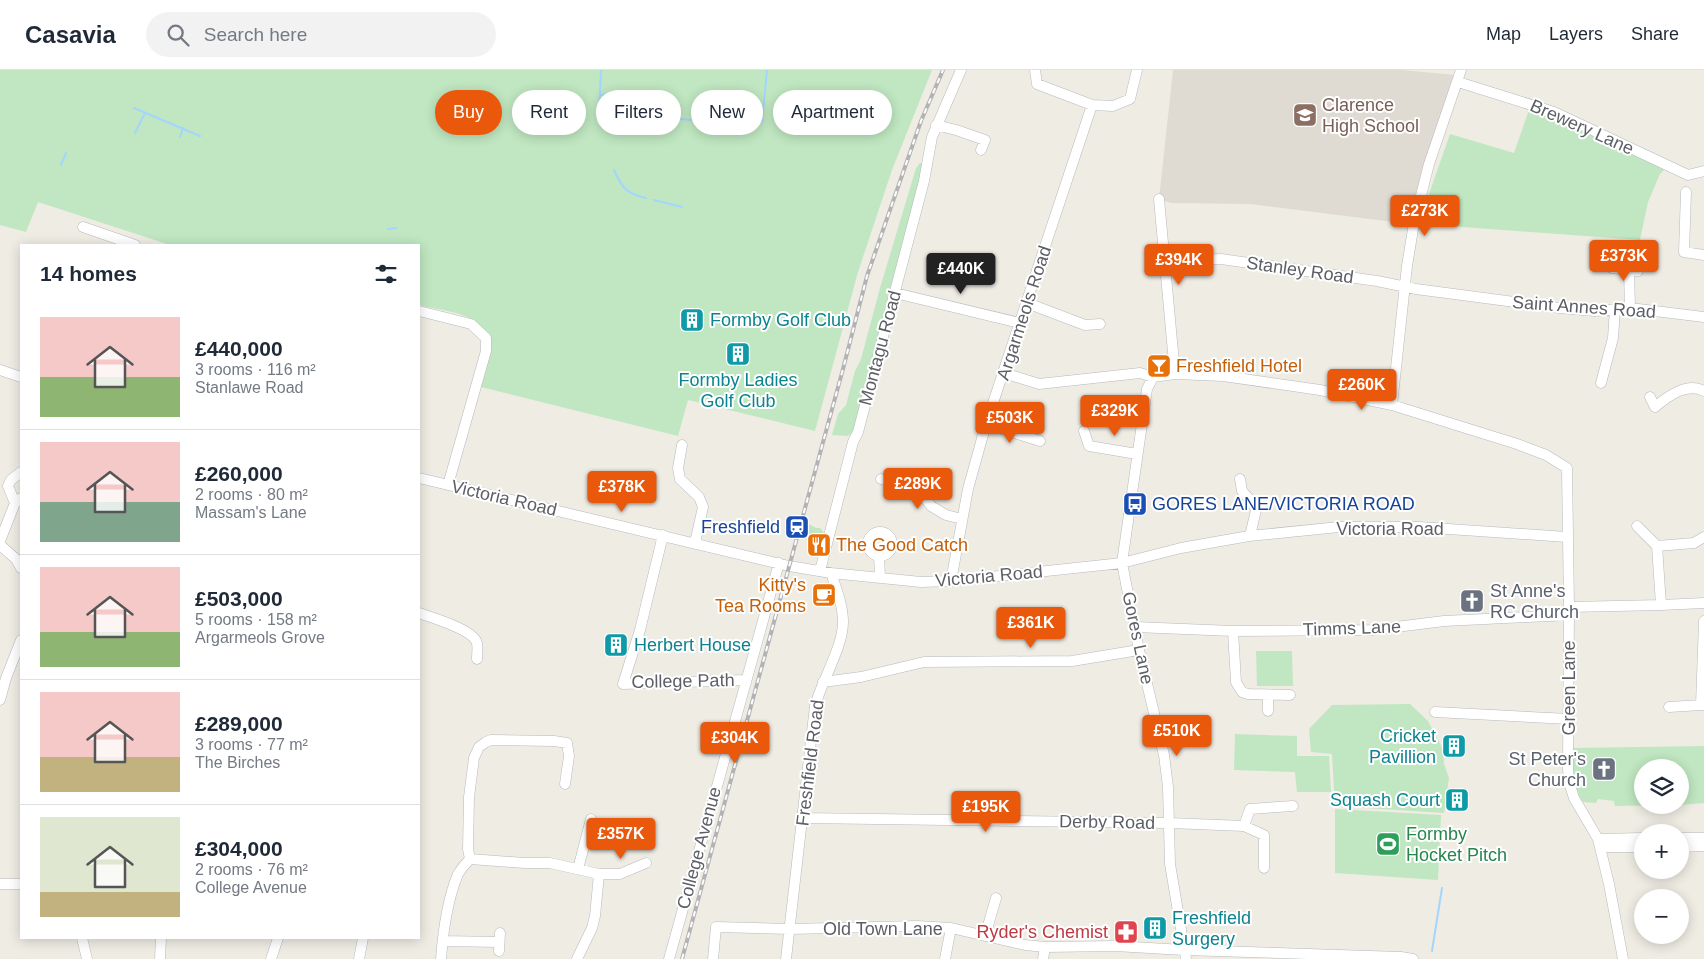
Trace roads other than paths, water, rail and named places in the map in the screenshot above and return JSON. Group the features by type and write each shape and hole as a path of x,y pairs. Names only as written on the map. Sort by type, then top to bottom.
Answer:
{"street":[{"name":"Montagu Road","path":"820,571 924,181 930,145 936,126 961,70"},
{"path":"1036,70 1038,84 1092,105 1113,106 1130,99 1137,70"},
{"path":"1004,373 1039,384 1140,373 1153,377 1176,374 1223,376 1320,390 1392,405 1404,286 1414,223 1429,164 1461,70"},
{"name":"Brewery Lane","path":"1458,82 1554,112 1688,175 1704,171"},
{"name":"Argarmeols Road","path":"951,581 968,489 986,424 1092,105"},
{"path":"936,126 988,136 981,150"},
{"path":"1686,192 1684,252 1704,254"},
{"path":"1159,199 1176,374"},
{"path":"83,227 132,244"},
{"name":"Stanley Road","path":"1164,262 1221,259 1404,286"},
{"path":"1612,268 1633,271 1630,308"},
{"name":"Saint Annes Road","path":"1404,286 1416,290 1560,308 1595,311 1630,308 1704,317"},
{"path":"895,293 1020,323"},
{"path":"1027,303 1085,325 1100,324"},
{"path":"1601,382 1613,338 1615,309"},
{"path":"420,311 471,324 486,338 486,351 448,485"},
{"path":"0,370 20,377"},
{"name":"Gores Lane","path":"1153,377 1147,389 1122,562 1139,650 1164,755 1170,823 1170,864 1185,954"},
{"path":"1650,396 1655,406 1667,396 1685,388 1702,389 1704,391"},
{"name":"Green Lane","path":"1392,405 1517,444 1546,455 1567,468 1569,782 1574,798 1599,843 1623,959"},
{"path":"986,424 1040,441"},
{"path":"1084,431 1089,446 1137,454"},
{"path":"682,445 678,468 680,479 700,497 703,507 695,543"},
{"path":"0,541 18,500 8,486 11,480 20,473"},
{"name":"Victoria Road","path":"420,478 779,564 831,573 921,582 951,581 1122,562 1181,548 1250,536 1339,527 1410,527 1567,537"},
{"path":"881,479 918,489 931,506 946,515 962,519"},
{"path":"1240,479 1242,491 1252,502 1256,510 1250,536"},
{"path":"1637,526 1657,546 1661,605"},
{"name":"College Path","path":"663,535 640,630 623,684 745,680"},
{"path":"1657,546 1694,543 1704,538"},
{"path":"0,545 16,559 20,566"},
{"path":"880,556 880,578"},
{"name":"College Avenue","path":"668,959 779,564"},
{"name":"Freshfield Road","path":"786,959 815,706 842,632 843,621 840,600 831,573"},
{"name":"Timms Lane","path":"1135,627 1233,632 1372,630 1444,621 1704,603"},
{"path":"420,613 473,636 477,644 477,659"},
{"path":"1669,707 1702,705 1704,621"},
{"path":"1233,632 1238,688 1248,694 1290,694"},
{"path":"0,700 6,678 20,643"},
{"path":"823,682 861,677 924,662 1072,661 1139,650"},
{"path":"1268,695 1268,712"},
{"path":"1435,712 1569,719"},
{"path":"441,959 444,931 458,874 470,858 468,835 469,789 475,752 482,744 491,740 554,741 567,744 569,756 565,784"},
{"path":"1264,868 1264,835 1244,826 1250,809 1293,806"},
{"name":"Derby Road","path":"803,818 1170,823 1244,826"},
{"path":"578,868 591,819"},
{"path":"1689,838 1704,838"},
{"path":"1599,843 1634,839"},
{"path":"1599,843 1634,846"},
{"path":"1689,847 1704,846"},
{"path":"470,858 525,863 550,863 599,874 620,874 646,864"},
{"path":"577,959 593,922 599,874"},
{"path":"0,884 20,884"},
{"path":"985,936 996,898"},
{"name":"Old Town Lane","path":"713,959 716,927 790,929 917,926 951,928 1025,946 1115,946 1185,954 1401,957 1413,959"},
{"path":"945,959 951,928"},
{"path":"82,939 87,959"},
{"path":"160,959 161,939"},
{"path":"271,959 278,939"},
{"path":"359,959 363,939"},
{"path":"443,941 499,942"},
{"path":"1043,959 1045,947"}],"waterway":[{"path":"600,90 601,70"},
{"path":"763,112 767,70"},
{"path":"134,108 200,136"},
{"path":"135,133 145,113"},
{"path":"681,119 691,120"},
{"path":"180,137 183,128"},
{"path":"61,165 66,153"},
{"path":"614,170 626,189 646,198"},
{"path":"654,200 682,207"},
{"path":"388,229 396,228"},
{"path":"1432,951 1442,888"}],"railway":[{"path":"682,959 867,276 921,121 943,70"}],"place":[{"name":"Clarence High School","path":"1305,115"},
{"name":"Formby Golf Club","path":"692,320"},
{"name":"Formby Ladies Golf Club","path":"738,354"},
{"name":"Freshfield Hotel","path":"1159,366"},
{"name":"GORES LANE/VICTORIA ROAD","path":"1135,504"},
{"name":"Freshfield","path":"797,527"},
{"name":"The Good Catch","path":"819,545"},
{"name":"Kitty's Tea Rooms","path":"824,595"},
{"name":"St Anne's RC Church","path":"1472,601"},
{"name":"Herbert House","path":"616,645"},
{"name":"Cricket Pavillion","path":"1454,746"},
{"name":"St Peter's Church","path":"1604,769"},
{"name":"Squash Court","path":"1457,800"},
{"name":"Formby Hocket Pitch","path":"1388,844"},
{"name":"Freshfield Surgery","path":"1155,928"},
{"name":"Ryder's Chemist","path":"1126,932"}]}
